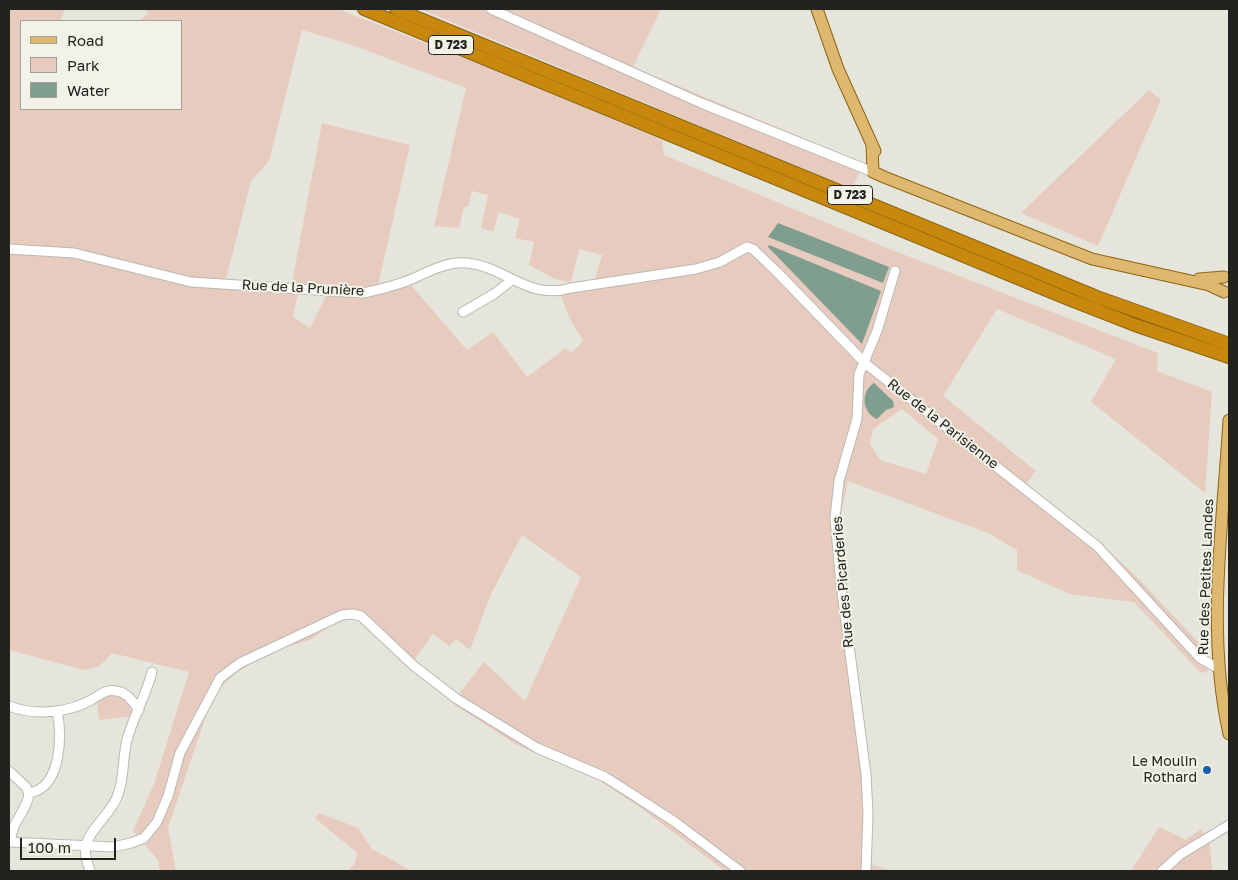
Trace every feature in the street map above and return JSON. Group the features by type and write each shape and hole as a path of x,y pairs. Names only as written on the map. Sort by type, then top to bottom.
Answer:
{"highway":[{"name":"D 723","path":"364,9 1066,298 1207,344 1229,344"},
{"name":"D 723","path":"396,9 1096,297 1207,344 1229,357"}],"main road":[{"path":"817,9 838,69 881,163 884,177"},
{"path":"872,144 873,172 884,177 1083,256 1130,269 1209,284 1227,294 1227,275 1184,279"},
{"name":"Rue des Petites Landes","path":"1229,420 1219,584 1222,663 1229,734"}],"street":[{"path":"491,9 701,103 873,172"},
{"name":"Rue de la Parisienne","path":"649,277 708,266 746,247 753,249 864,361 1097,546 1200,658 1222,663"},
{"name":"Rue de la Prunière","path":"9,248 74,253 191,282 346,293 363,293 384,289 445,265 465,263 484,268 540,292 557,292 571,288 649,277"},
{"name":"Rue des Picarderies","path":"866,871 868,814 866,774 841,585 835,518 839,481 857,419 857,388 864,361 877,331 895,271"},
{"path":"463,312 494,294 512,280"},
{"path":"9,771 26,787 29,793 29,800 11,833 10,841 123,846 149,834 157,822 168,796 180,752 216,683 229,670 342,615 352,614 361,616 414,666 475,711 537,748 598,774 624,789 675,822 740,871"},
{"path":"89,871 86,844 90,835 114,805 119,794 126,742 152,672"},
{"path":"9,706 31,711 57,711 79,705 110,690 125,694 138,710"},
{"path":"29,793 39,790 44,785 57,759 60,739 57,711"},
{"path":"1162,871 1181,854 1229,825"}],"green space":[{"path":"9,9 66,9 60,20 20,20 20,110 182,110 182,20 139,20 148,14 145,9 338,9 507,75 662,140 664,155 892,250 1158,353 1157,371 1212,392 1205,493 1091,402 1116,359 997,309 943,396 1036,471 1026,484 1091,535 1133,573 1203,647 1208,671 1201,673 1134,602 1069,594 1017,570 1017,550 988,533 848,481 839,523 870,767 873,822 870,864 892,871 725,871 638,806 600,781 515,744 452,703 484,662 525,701 581,577 522,535 491,594 470,650 456,639 449,646 433,634 408,668 359,621 351,618 340,620 310,640 272,651 234,674 217,691 211,701 168,828 176,871 160,871 158,860 133,831 154,784 189,672 112,653 100,666 85,670 9,650","holes":["302,30 352,45 466,88 434,226 459,228 464,207 468,207 472,191 488,195 481,228 493,232 499,212 520,219 515,238 534,242 529,265 555,279 571,283 579,249 602,255 592,289 576,291 561,296 569,317 583,341 571,353 566,348 527,377 493,332 467,350 410,284 376,294 410,145 322,123 290,293 224,287 251,181 269,161","298,294 326,296 310,328 293,317","902,409 938,439 926,474 880,460 870,444 873,429"]},
{"path":"420,9 661,9 633,67 863,163 852,189"},
{"path":"1149,90 1161,100 1098,246 1021,213"},
{"path":"108,695 122,697 128,702 132,716 99,720 97,701"},
{"path":"319,813 358,828 372,849 412,871 348,871 355,863 357,853 315,818"},
{"path":"1159,827 1186,840 1201,829 1210,846 1212,871 1131,871"}],"water":[{"path":"778,223 889,267 883,283 768,237"},
{"path":"769,245 881,291 862,344 768,247"},
{"path":"874,383 893,401 894,407 886,410 877,419 868,412 865,402 866,392"}],"place":[{"name":"Le Moulin Rothard","path":"1207,770"}]}
